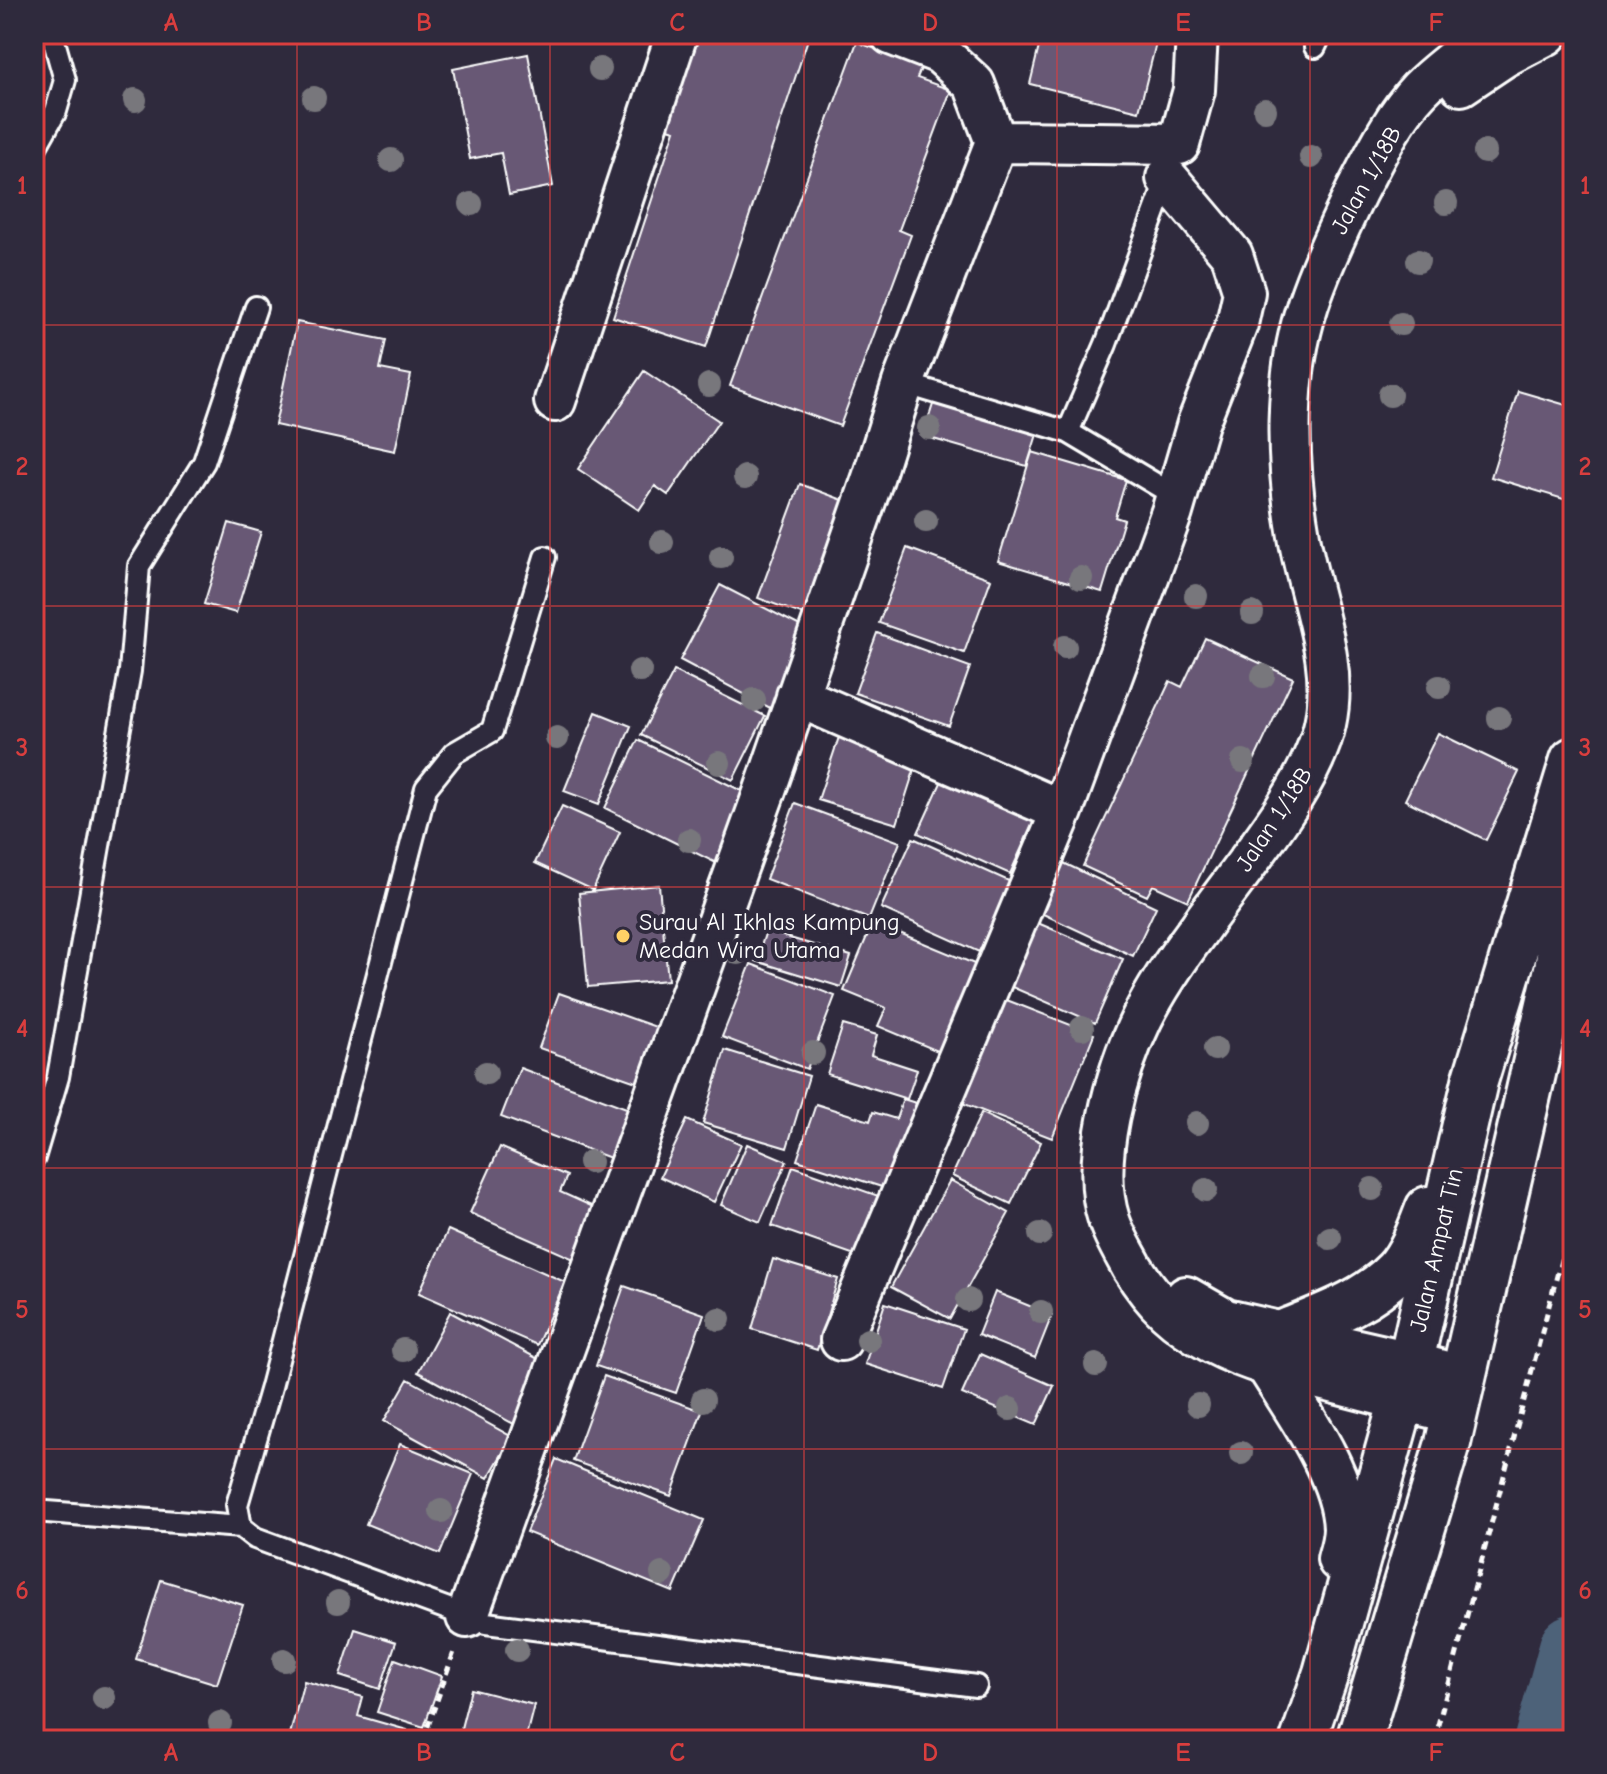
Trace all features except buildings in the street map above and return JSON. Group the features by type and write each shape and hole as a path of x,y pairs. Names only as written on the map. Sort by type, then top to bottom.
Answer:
{"street":[{"path":"555,401 677,34"},
{"path":"467,1617 797,696 903,383 996,142 974,84 940,53 891,34"},
{"path":"841,1340 1062,811 1177,497 1198,423 1237,324 1244,292 1232,255 1173,161 1194,90 1197,34"},
{"name":"Jalan 1/18B","path":"1459,1395 1277,1350 1215,1344 1156,1303 1108,1219 1102,1180 1108,1129 1125,1061 1143,1016 1196,931 1275,822 1311,766 1325,726 1327,657 1298,535 1289,440 1293,373 1307,308 1333,239 1392,129 1418,91 1488,34"},
{"name":"Jalan 1/18B","path":"1277,1350 1191,1300 1172,1284 1143,1240 1131,1212 1125,1179 1129,1133 1146,1069 1163,1027 1331,775 1347,731 1351,699 1350,654 1321,531 1310,438 1312,380 1327,313 1342,274 1404,146 1427,115 1469,79 1547,34"},
{"path":"996,142 1173,161"},
{"path":"797,696 1062,811"},
{"name":"Jalan Ampat Tin","path":"1304,1737 1326,1673 1406,1381 1475,1081 1573,760"},
{"path":"1359,1740 1444,1458 1557,969 1573,865"},
{"path":"1304,1737 1346,1530 1342,1502 1277,1350 1352,1304 1396,1271 1417,1238 1475,1081"}],"lane":[{"path":"35,146 56,111 65,80 52,34"},
{"path":"1068,432 1106,344 1173,161"},
{"path":"34,1158 58,1077 130,671 139,566 204,462 256,307"},
{"path":"903,383 1068,432 1177,497"},
{"path":"241,1527 237,1505 271,1387 426,788 454,753 492,731 545,557"},
{"path":"34,1511 241,1527 255,1538 467,1617 502,1625 976,1686"}],"path":[{"path":"1434,1740 1573,1215"},
{"path":"423,1740 467,1617"}],"waterway":[{"path":"1548,1740 1573,1648"}],"place":[{"name":"Surau Al Ikhlas Kampung Medan Wira Utama","path":"623,936"}]}
